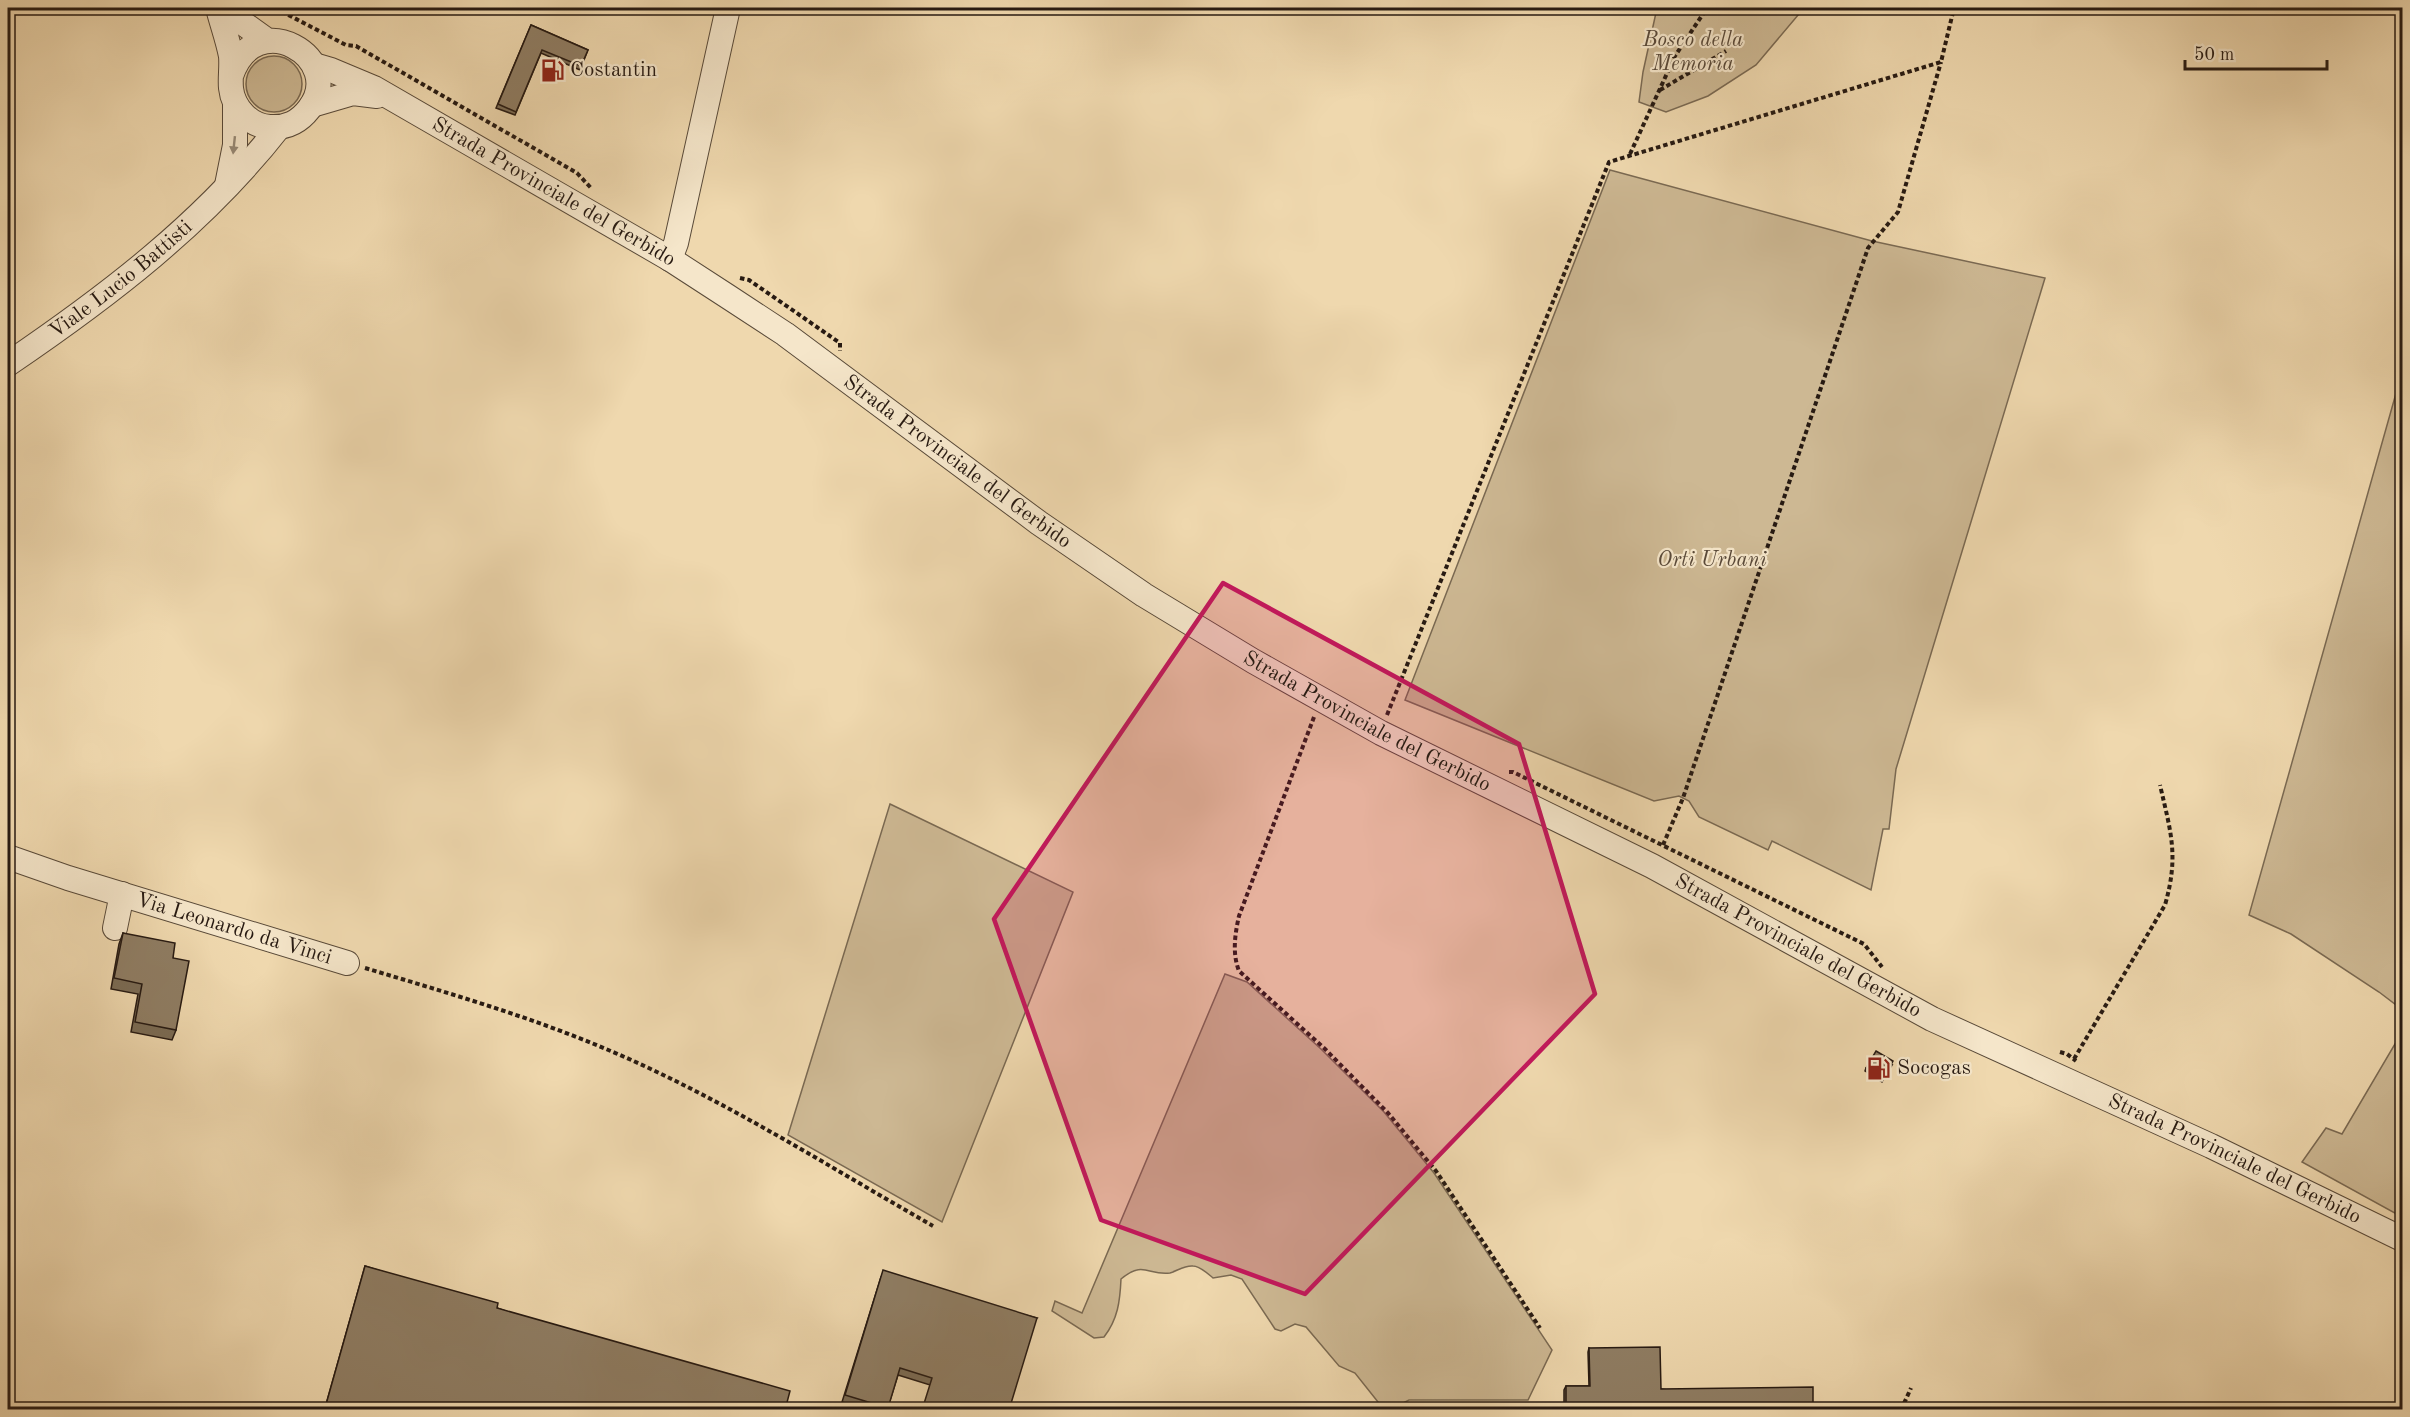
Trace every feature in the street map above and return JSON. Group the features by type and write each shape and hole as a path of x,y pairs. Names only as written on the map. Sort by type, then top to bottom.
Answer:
{"street":[{"path":"218,8 231,57 231,90 235,102 242,114 253,122 266,127 279,127"},
{"name":"Strada Provinciale del Gerbido","path":"225,8 268,41 282,41 295,45 314,65 374,88 670,259 785,334 1086,556 1144,595 1253,661 1381,733 1652,866 1932,1019 2072,1067 2403,1239"},
{"path":"670,259 676,243 728,8"},
{"path":"231,76 235,63 243,52 268,41"},
{"path":"312,105 317,92 318,78 314,65"},
{"name":"Strada Provinciale del Gerbido","path":"279,127 292,124 304,116 312,105 353,93 391,98"},
{"path":"226,188 235,145 235,102"},
{"name":"Viale Lucio Battisti","path":"8,364 140,268 212,205 279,127"},
{"name":"Via Leonardo da Vinci","path":"8,857 346,963"},
{"name":"Via Leonardo da Vinci","path":"115,927 122,894"}],"path":[{"path":"275,8 346,45 356,46 459,104 576,172 593,191"},
{"path":"1630,155 1676,56 1707,8"},
{"path":"1663,845 1678,814 1868,248 1898,212 1941,62 1953,8"},
{"path":"1660,90 1726,51"},
{"path":"1376,712 1386,718 1609,162 1941,62"},
{"path":"735,277 749,280 840,343 841,357"},
{"path":"1324,701 1311,723 1239,916 1235,933 1234,960 1239,971 1325,1049 1388,1113 1436,1171 1540,1328"},
{"path":"1503,772 1513,772 1864,944 1877,957 1887,975"},
{"path":"2072,1067 2165,905 2172,880 2173,842 2160,785"},
{"path":"346,963 442,991 605,1048 740,1116 933,1226"},
{"path":"2057,1052 2067,1053 2072,1067"},
{"path":"1901,1410 1911,1388"}],"highlighted area":[{"path":"1223,583 1519,744 1595,994 1305,1294 1101,1220 994,919"}],"green space":[{"name":"Bosco della Memoria","path":"1657,8 1804,8 1756,65 1708,96 1666,112 1639,102"},
{"path":"274,56 285,58 294,64 300,73 302,84 300,95 294,104 285,110 274,112 263,110 254,104 248,95 246,84 248,73 254,64 263,58"},
{"name":"Orti Urbani","path":"1610,170 1872,241 2045,278 1896,769 1889,829 1883,829 1871,890 1772,841 1768,850 1699,817 1689,801 1679,796 1654,801 1405,700"},
{"path":"2402,372 2402,1023 2396,1005 2379,992 2291,934 2249,915"},
{"path":"890,804 1073,892 942,1222 788,1135"},
{"path":"1225,974 1247,982 1321,1049 1384,1112 1434,1173 1552,1350 1528,1400 1409,1400 1393,1408 1382,1407 1355,1373 1339,1366 1306,1327 1295,1324 1281,1331 1275,1329 1242,1279 1231,1275 1213,1278 1196,1266 1187,1266 1170,1273 1135,1270 1121,1279 1117,1309 1104,1337 1094,1338 1052,1311 1055,1301 1082,1313"},
{"path":"2402,1032 2402,1217 2302,1162 2326,1128 2342,1134"}],"building":[{"path":"531,25 588,50 581,66 542,50 516,112 498,104"},
{"path":"123,933 175,943 173,958 189,961 176,1030 135,1022 142,984 114,978"},
{"path":"1876,1051 1893,1061 1884,1078 1866,1068"},
{"path":"365,1266 498,1303 497,1308 790,1391 785,1410 308,1410 309,1404 325,1408"},
{"path":"883,1270 1037,1318 1009,1410 922,1410 932,1378 900,1368 888,1408 845,1395"},
{"path":"1660,1347 1661,1389 1813,1387 1813,1410 1566,1409 1566,1386 1590,1386 1589,1348"}],"place":[{"name":"Costantin","path":"552,70"},
{"name":"Socogas","path":"1879,1068"}]}
